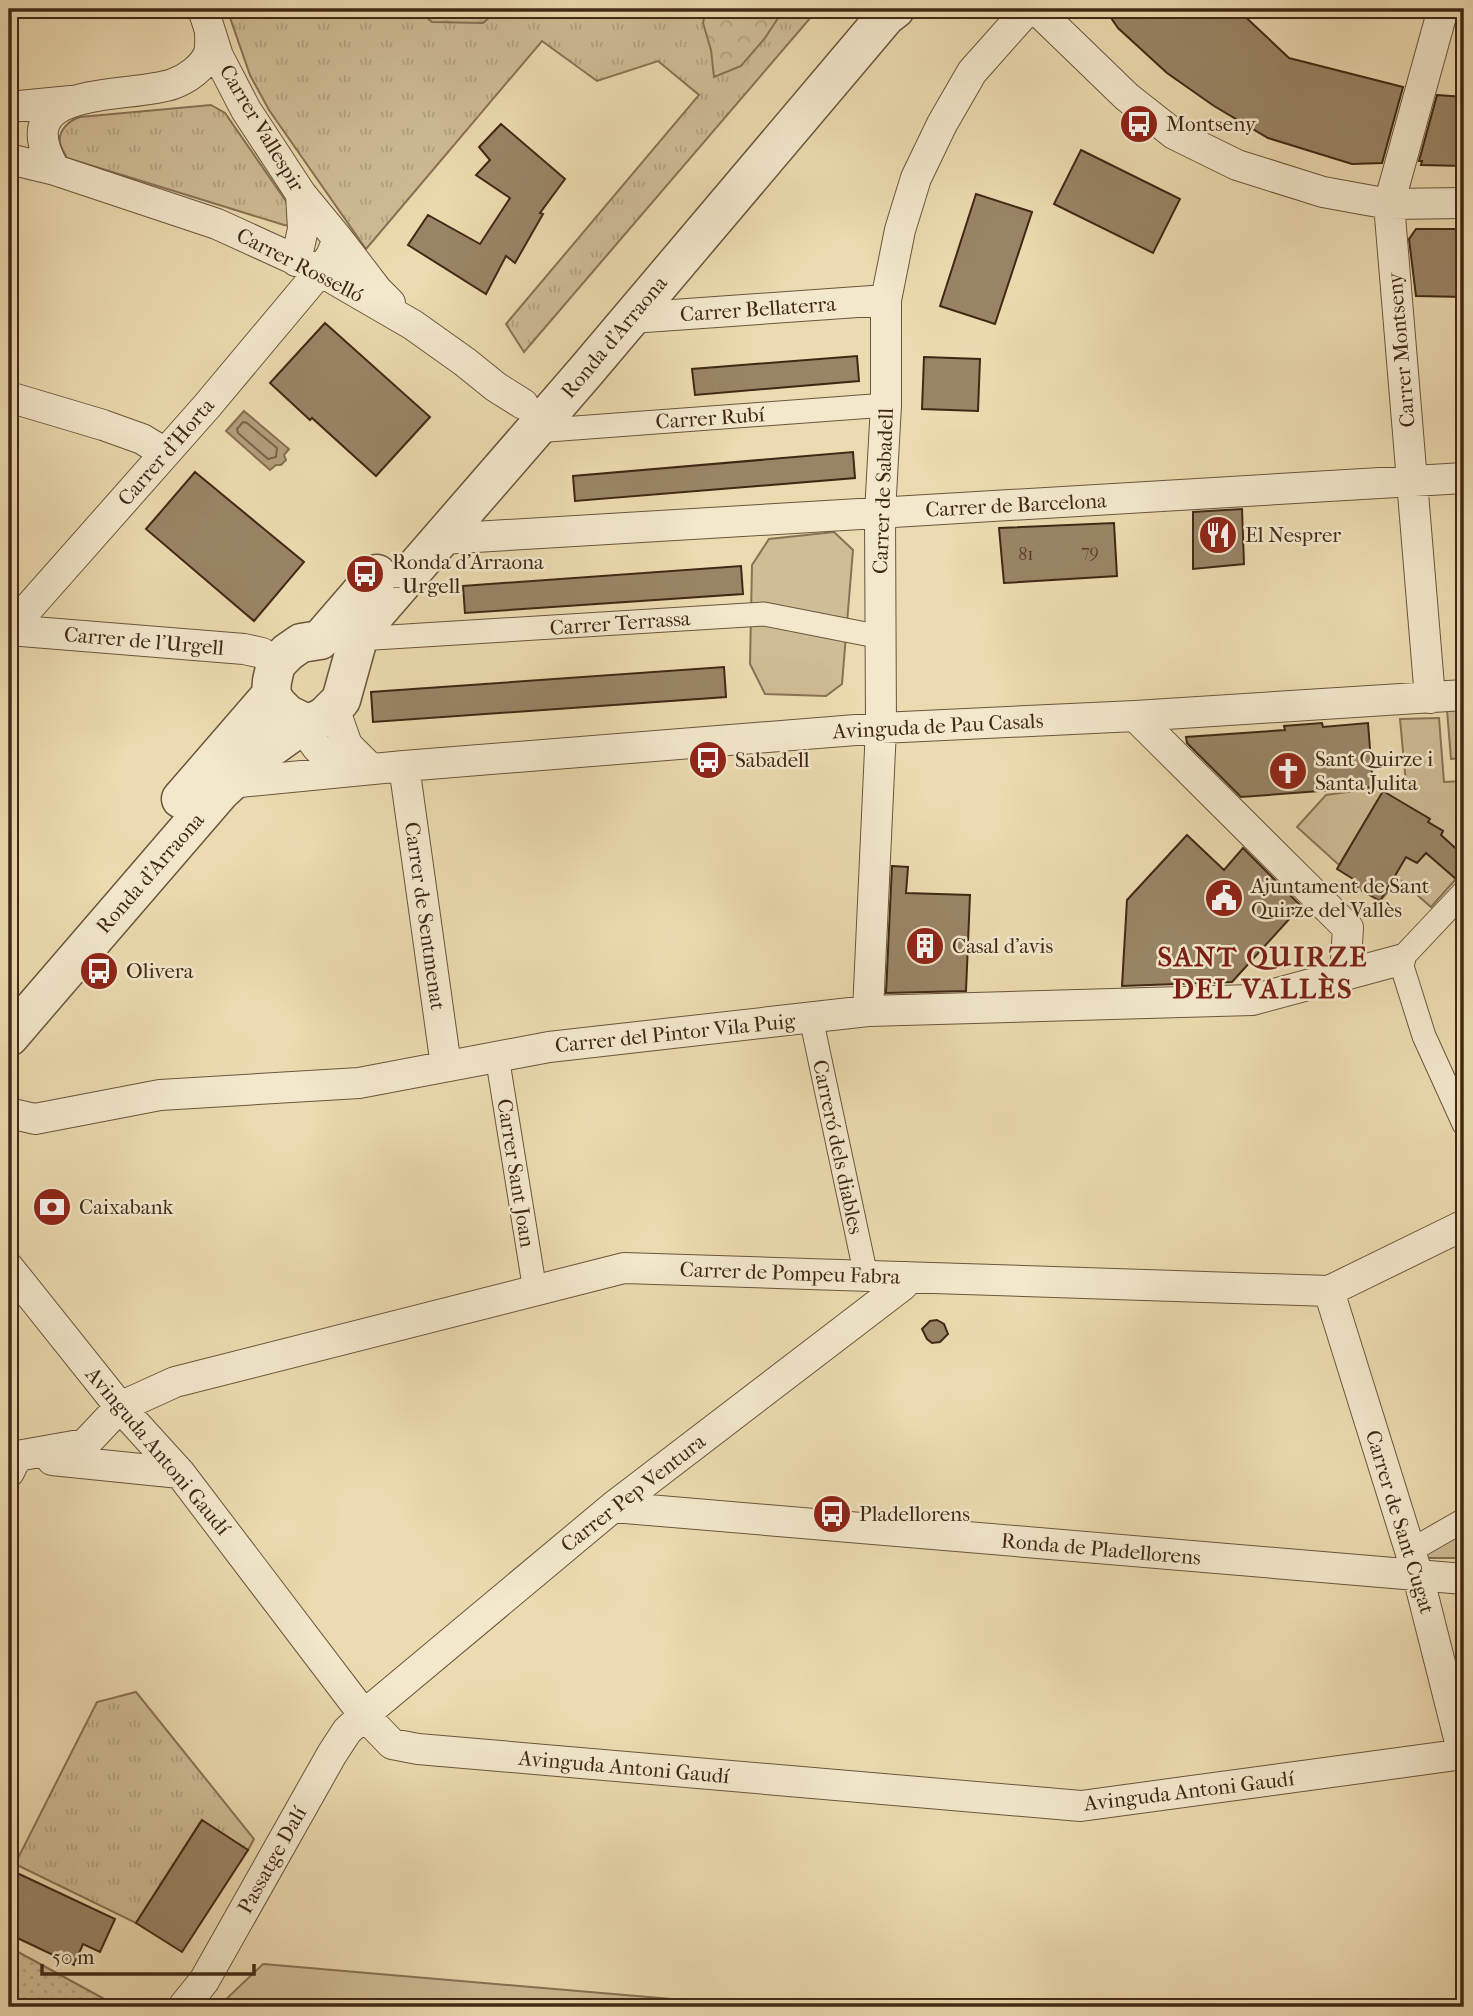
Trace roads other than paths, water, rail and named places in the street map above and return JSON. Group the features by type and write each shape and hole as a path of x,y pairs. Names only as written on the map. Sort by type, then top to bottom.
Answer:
{"street":[{"name":"Ronda d'Arraona","path":"9,1037 229,783 259,756 341,700 353,656 377,612 442,538 529,417 860,9"},
{"name":"Ronda d'Arraona","path":"9,998 274,680 288,652 301,643 320,640 481,456 529,417 631,318 886,16 895,9"},
{"name":"Carrer de Sabadell","path":"867,1011 881,728 880,513 886,405 886,300 904,217 916,178 942,124 972,72 1028,9"},
{"path":"1036,9 1127,97 1174,134 1237,165 1324,192 1389,204 1464,203"},
{"name":"Carrer Montseny","path":"1430,698 1389,204 1443,9"},
{"path":"9,107 71,101 173,84 202,65 209,52 206,20"},
{"name":"Carrer Vallespir","path":"206,20 218,57 246,110 301,194 377,290 413,326"},
{"path":"54,170 42,143 42,125 49,115 71,101"},
{"name":"Carrer Rosselló","path":"9,159 54,170 217,224 308,266 413,326 466,362 529,417"},
{"name":"Carrer d'Horta","path":"9,630 166,453 308,266 301,194"},
{"path":"308,266 331,256 338,239"},
{"name":"Carrer Bellaterra","path":"631,318 886,300"},
{"path":"9,397 103,425 142,439 166,453"},
{"name":"Carrer Rubí","path":"529,417 886,405"},
{"name":"Carrer de Barcelona","path":"442,538 1464,478"},
{"name":"Carrer Terrassa","path":"353,656 764,614 881,637"},
{"name":"Carrer de l'Urgell","path":"9,630 244,649 262,653 274,680"},
{"path":"320,640 340,659 353,656"},
{"path":"274,680 278,705 287,714 319,716 371,769"},
{"name":"Avinguda de Pau Casals","path":"229,783 404,766 881,728 1135,716 1464,695"},
{"path":"1135,716 1348,928 1345,975"},
{"name":"Carrer de Sentmenat","path":"404,766 446,1066"},
{"path":"1464,892 1400,960 1424,1036 1464,1124"},
{"name":"Carrer del Pintor Vila Puig","path":"9,1112 35,1119 160,1095 359,1083 549,1046 867,1011 1252,1000 1400,960"},
{"name":"Carreró dels diables","path":"811,1018 866,1276"},
{"name":"Carrer Sant Joan","path":"497,1056 535,1291"},
{"name":"Carrer de Pompeu Fabra","path":"120,1407 175,1382 624,1268 1329,1291 1464,1225"},
{"name":"Avinguda Antoni Gaudí","path":"9,1268 120,1407 180,1473 364,1714 392,1744 418,1749 1081,1806 1463,1754"},
{"name":"Carrer Pep Ventura","path":"364,1714 612,1507 903,1285 906,1277"},
{"name":"Carrer de Sant Cugat","path":"1329,1291 1414,1563 1463,1754"},
{"path":"11,1461 85,1444 120,1407"},
{"path":"11,1461 180,1473"},
{"name":"Ronda de Pladellorens","path":"612,1507 1414,1563 1464,1579"},
{"path":"1414,1563 1464,1520"},
{"name":"Passatge Dalí","path":"183,2007 204,1981 332,1754 347,1731 364,1714"}],"water":[{"path":"244,411 289,449 284,455 286,460 281,465 270,470 226,431"}],"place":[{"name":"Montseny","path":"1139,124"},
{"name":"El Nesprer","path":"1218,535"},
{"name":"Ronda d'Arraona - Urgell","path":"365,574"},
{"name":"Sabadell","path":"708,760"},
{"name":"Sant Quirze i Santa Julita","path":"1288,771"},
{"name":"Ajuntament de Sant Quirze del Vallès","path":"1224,898"},
{"name":"Casal d'avis","path":"925,946"},
{"name":"Olivera","path":"99,971"},
{"name":"Caixabank","path":"52,1207"},
{"name":"Pladellorens","path":"832,1514"}],"district":[{"name":"SANT QUIRZE DEL VALLÈS","path":"1263,972"}]}
